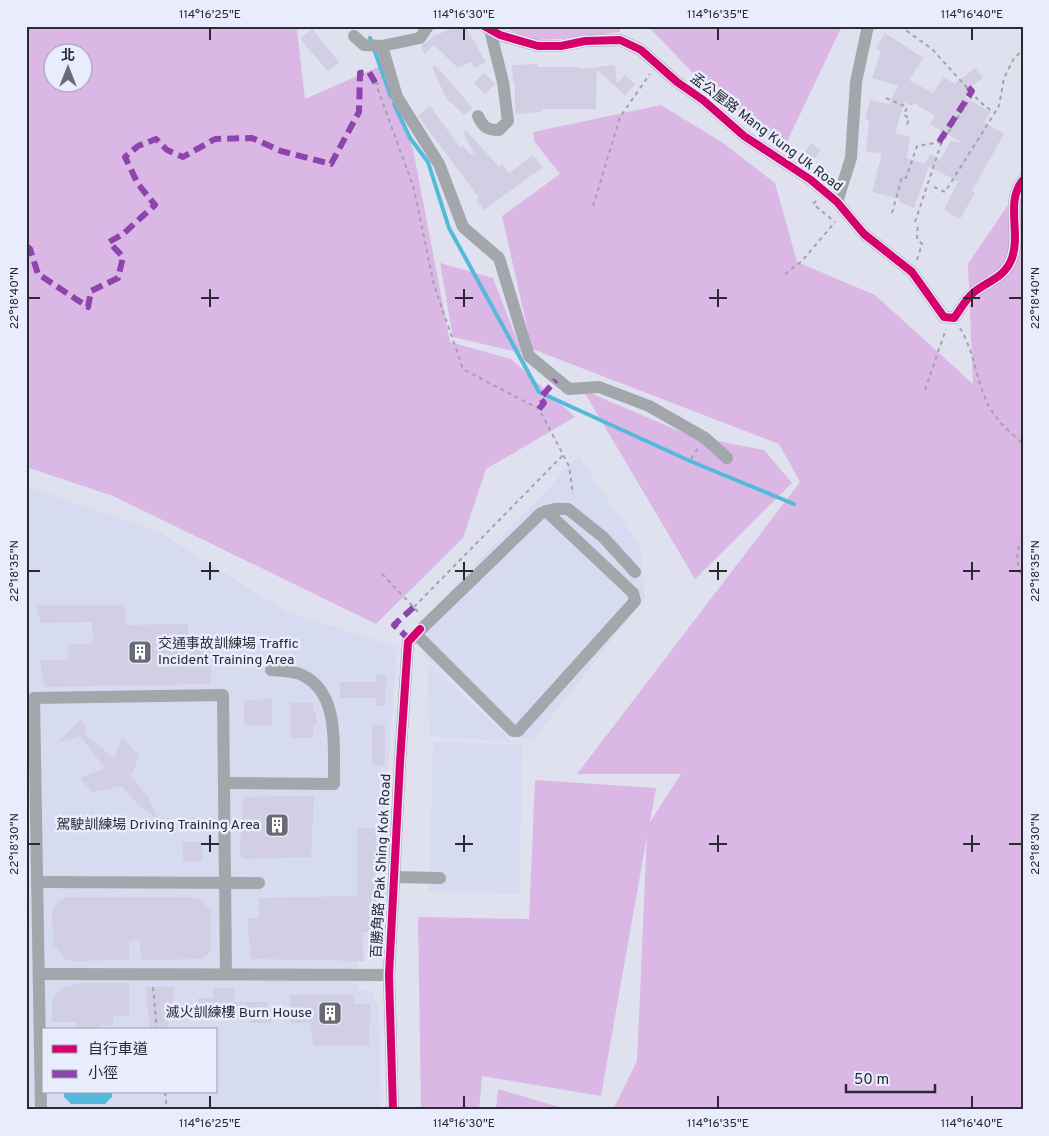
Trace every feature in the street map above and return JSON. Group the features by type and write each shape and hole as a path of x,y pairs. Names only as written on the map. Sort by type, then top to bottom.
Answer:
{"street":[{"path":"354,36 364,45 381,45 420,38 428,26"},
{"path":"837,202 850,158 856,82 868,26"},
{"path":"478,116 482,125 489,130 499,130 508,121 503,82 487,28"},
{"name":"孟公屋路 Mang Kung Uk Road","path":"487,28 538,46 561,46 585,41 620,40 641,50 744,136 810,180 837,202 864,234 912,272 944,317 952,317"},
{"path":"381,45 397,97 439,164 463,227 499,258 529,356 569,390 599,387 649,406 704,438 727,458"},
{"path":"952,317 973,293 993,282 1007,269 1015,248 1015,193 1023,180"},
{"path":"546,512 568,509 603,537 635,572"},
{"path":"418,631 513,731 518,731 634,601 633,593 546,512"},
{"name":"百勝角路 Pak Shing Kok Road","path":"393,1110 389,975 408,642 541,513 546,512"},
{"path":"224,783 334,784 332,716 321,689 302,674 271,670"},
{"path":"41,1110 37,882 30,696 223,696 226,974"},
{"path":"394,877 440,878"},
{"path":"37,882 225,882 259,884"},
{"path":"39,974 389,975"}],"path":[{"path":"900,26 932,49 946,66 974,92 980,102 994,112"},
{"path":"934,187 945,192 999,106 1004,78 1014,58 1023,50"},
{"path":"593,206 620,117 657,64"},
{"path":"377,84 414,189 434,285 464,369 539,409 569,466 573,494"},
{"path":"915,222 942,141 974,92"},
{"path":"886,98 907,107 904,115 909,118 906,128"},
{"path":"892,213 902,177 906,178 917,146 942,141"},
{"path":"786,274 802,261 835,222"},
{"path":"912,272 922,244 916,239 918,223"},
{"path":"925,390 952,317"},
{"path":"952,317 970,344 980,381 992,412 1023,444"},
{"path":"691,459 695,452"},
{"path":"382,574 414,608 564,454"},
{"path":"1023,539 1018,549 1018,570 1023,580"},
{"path":"153,987 158,1028"},
{"path":"165,1094 167,1110"}],"shaded area":[{"path":"26,26 307,26 297,30 305,99 378,67 413,149 450,342 511,359 575,417 486,469 463,538 376,624 113,496 26,467"},
{"path":"501,26 619,26 620,32 562,39 532,40"},
{"path":"648,26 842,26 784,148 709,90"},
{"path":"661,105 723,143 775,183 797,262 875,295 973,384 968,264 1023,183 1023,1110 613,1110 637,1061 647,836 601,1096 482,1076 479,1110 421,1110 418,917 529,919 535,780 656,788 650,822 681,774 577,774 800,482 779,444 532,349 502,216 560,174 534,141 533,132"},
{"path":"440,263 493,278 522,353 453,337"},
{"path":"583,390 691,436 764,450 792,483 695,579"},
{"path":"579,456 640,547 645,598 534,739 517,738 424,655 416,634 425,617"},
{"path":"26,486 158,531 285,611 397,647 382,851 379,941 357,962 358,990 371,990 379,1009 381,1110 26,1110"},
{"path":"428,663 514,742 429,736"},
{"path":"433,742 523,745 519,894 429,892"},
{"path":"498,1089 569,1110 496,1110"}],"water":[{"path":"64,1094 112,1094 112,1097 105,1104 71,1104 64,1097"}],"building":[{"path":"458,26 465,26 486,62 475,68 471,62 458,68 434,45 424,54 421,46 434,36"},
{"path":"312,29 339,62 328,71 300,39"},
{"path":"885,33 923,58 909,80 933,93 944,77 955,84 975,68 983,78 967,90 970,92 966,98 991,112 984,122 1004,134 972,191 975,193 960,219 944,210 958,182 929,166 914,208 899,202 900,199 872,192 882,153 866,152 869,120 865,119 870,100 889,104 898,86 872,78 881,52 876,48","holes":["904,102 912,106 914,103 935,116 930,124 962,143 951,141 940,160 931,154 924,163 927,165 907,158 910,136 895,134"]},
{"path":"538,64 538,67 579,67 579,69 615,65 617,83 625,75 635,84 625,95 597,70 596,109 541,109 541,112 515,114 515,82 513,82 512,65"},
{"path":"435,65 473,108 464,115 446,98 432,67"},
{"path":"484,73 495,84 485,94 474,83"},
{"path":"430,106 461,148 463,146 471,155 474,153 463,132 466,130 499,167 502,164 509,173 533,155 543,167 484,210 476,200 479,198 418,116"},
{"path":"811,143 821,150 808,168 798,162"},
{"name":"交通事故訓練場 Traffic Incident Training Area","path":"36,605 124,605 126,625 188,624 188,641 211,642 211,684 44,687 40,660 69,660 68,644 93,644 92,622 41,623"},
{"path":"376,675 386,675 385,706 376,706 376,698 340,698 340,682 376,682"},
{"path":"272,699 272,725 244,725 244,700"},
{"path":"290,703 313,703 313,712 316,712 317,725 313,725 313,738 291,738"},
{"path":"81,719 86,725 84,733 114,759 122,738 139,756 131,776 148,797 158,819 139,806 122,786 92,792 80,778 105,768 80,736 58,742"},
{"path":"372,725 385,725 385,765 372,765"},
{"name":"駕駛訓練場 Driving Training Area","path":"314,796 311,857 243,859 240,852 243,797"},
{"path":"357,828 376,828 376,933 361,932 364,961 251,959 247,918 259,918 259,898 357,896"},
{"path":"183,842 202,842 202,861 183,861"},
{"path":"67,897 192,897 200,899 211,912 211,951 203,959 141,960 139,940 129,941 129,960 71,961 65,959 53,944 52,910 58,902"},
{"path":"80,983 129,983 129,1016 113,1016 114,1025 100,1025 100,1028 76,1028 76,1022 52,1022 52,999 63,988"},
{"path":"145,987 175,987 167,1028 150,1028"},
{"path":"213,988 234,988 234,1002 268,1002 268,1011 271,1011 271,1023 250,1023 250,1019 199,1020 198,998 213,998"},
{"name":"滅火訓練樓 Burn House","path":"290,995 353,995 354,1004 370,1004 369,1045 314,1046 310,1023 291,1023"}],"waterway":[{"path":"370,38 391,97"},
{"path":"394,104 410,138 428,162 449,228 539,392 690,461 794,504"}],"marked path":[{"path":"26,246 30,249 38,274 88,307 91,291 118,278 123,257 109,242 123,234 155,205 138,184 125,157 138,146 156,139 167,150 183,157 215,139 252,138 281,151 331,164 359,112 360,73 369,72 376,84"},
{"path":"939,142 972,91 967,86"},
{"path":"539,409 544,403 540,398 556,380"},
{"path":"410,640 394,625 414,607"}],"cycle path":[{"path":"484,26 500,35 538,46 561,46 585,41 620,40 641,50 744,136 811,180 837,202 864,234 912,272 944,317 954,318 970,295 1000,275 1009,265 1015,238 1015,198 1023,180"},
{"path":"393,1110 389,975 400,762 408,642 420,629"}],"place":[{"name":"交通事故訓練場 Traffic Incident Training Area","path":"140,652"},
{"name":"駕駛訓練場 Driving Training Area","path":"277,825"},
{"name":"滅火訓練樓 Burn House","path":"330,1013"}]}
